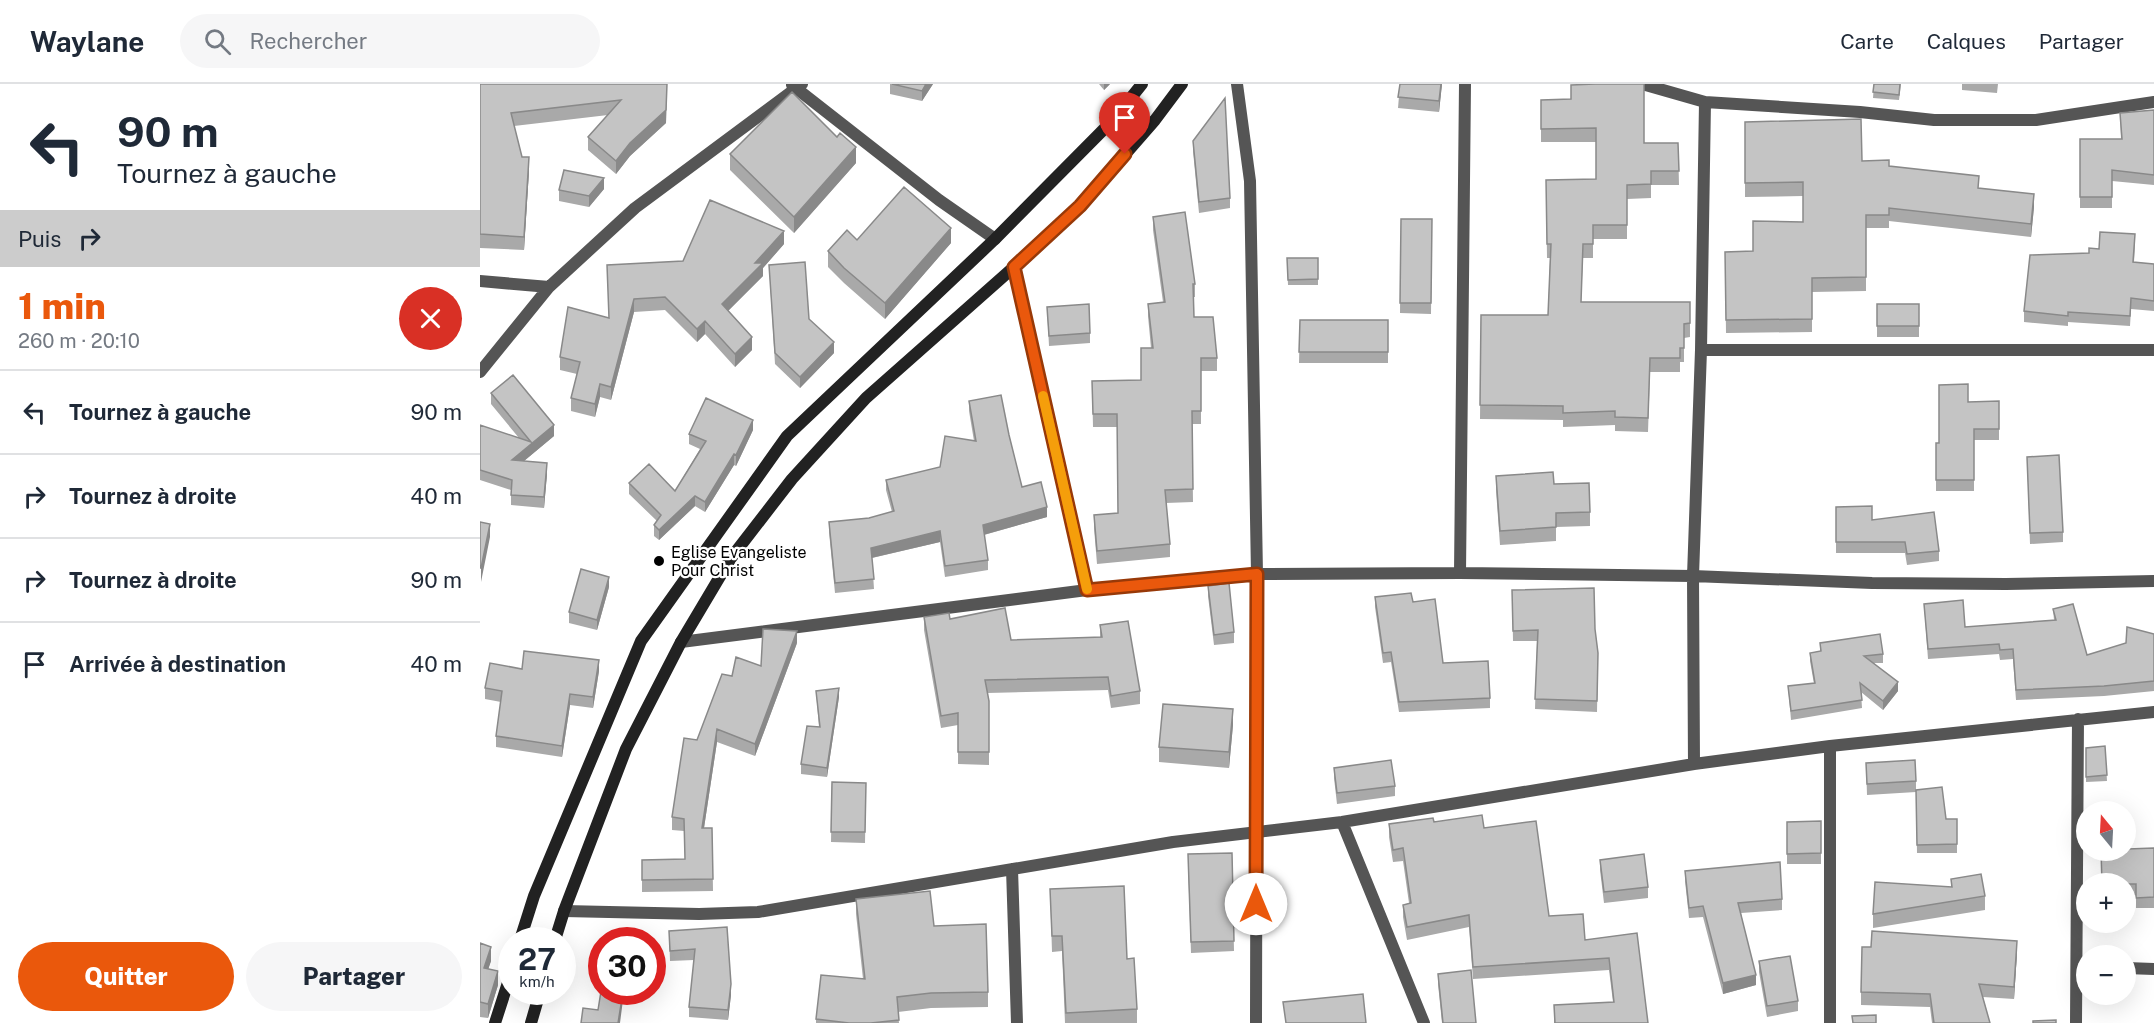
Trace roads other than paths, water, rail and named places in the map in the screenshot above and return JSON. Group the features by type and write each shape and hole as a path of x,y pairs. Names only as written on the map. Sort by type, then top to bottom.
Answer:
{"street":[{"path":"524,927 534,896 641,642 787,436 995,239 1113,119 1142,84"},
{"path":"559,927 626,749 681,642 731,558 792,479 866,398 1080,206 1155,120 1182,84"},
{"path":"1237,84 1250,181 1257,574 1256,1023"},
{"path":"1460,573 1466,84"},
{"path":"1642,84 1705,102 1860,112 1934,120 2036,120 2154,102"},
{"path":"480,372 549,287 635,208 797,85 939,200 995,239"},
{"path":"1694,764 1693,576 1701,350 1705,102"},
{"path":"1014,267 1087,590"},
{"path":"480,281 549,287"},
{"path":"1701,350 2154,350"},
{"path":"681,642 1087,590 1257,574 1460,573 1693,576 1883,584 2154,581"},
{"path":"564,911 699,914 758,912 1173,842 1342,822 1694,764 1830,746 2154,712"},
{"path":"2078,719 2081,945"},
{"path":"1830,746 1830,1023"},
{"path":"1342,822 1424,1023"},
{"path":"1012,869 1017,1023"},
{"path":"2136,968 2154,969"},
{"path":"495,1023 501,1005"},
{"path":"531,1023 536,1005"},
{"path":"2076,1023 2078,1005"}],"place":[{"name":"Eglise Evangeliste Pour Christ","path":"659,561"}]}
